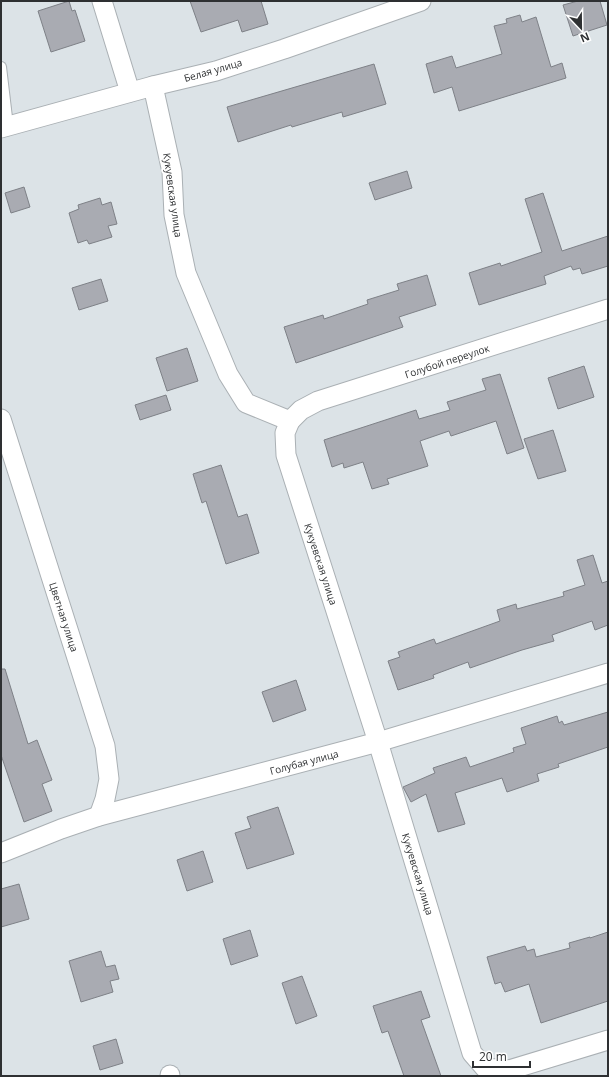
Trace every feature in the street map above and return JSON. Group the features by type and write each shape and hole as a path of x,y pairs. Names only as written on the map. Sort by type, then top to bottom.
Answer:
{"street":[{"path":"102,1 130,92"},
{"name":"Белая улица","path":"5,127 130,92 216,71 421,1"},
{"name":"Кукуевская улица","path":"153,86 172,172 174,215 186,273 228,374 246,403 290,421 285,433 286,455 378,742 472,1054 485,1068 509,1070 608,1040"},
{"name":"Голубой переулок","path":"290,421 301,410 318,402 608,309"},
{"name":"Цветная улица","path":"1,419 105,746 109,779 105,799 99,816"},
{"name":"Голубая улица","path":"1,853 61,829 99,816 378,742 608,673"}],"lane":[{"path":"1,67 5,127"}],"building":[{"path":"69,1 72,11 75,10 85,41 51,52 38,11"},
{"path":"190,1 261,1 268,24 242,32 238,20 201,32"},
{"path":"578,1 600,1 607,25 573,36 563,5"},
{"path":"520,15 522,22 536,17 551,67 562,63 566,78 459,111 452,87 434,93 426,64 452,56 456,68 502,54 494,26 507,23 506,19"},
{"path":"374,64 386,104 343,117 342,112 292,127 291,125 238,142 227,107"},
{"path":"407,171 412,188 375,200 369,183"},
{"path":"24,187 30,207 11,213 5,193"},
{"path":"543,193 562,251 608,236 608,266 582,274 580,268 573,270 571,266 544,276 546,284 479,305 469,273 500,263 501,266 542,252 525,199"},
{"path":"100,198 102,205 111,202 117,224 108,226 112,237 89,244 87,240 78,243 69,213 79,209 78,205"},
{"path":"427,275 436,305 399,317 403,327 296,363 284,327 323,315 324,319 368,304 367,300 399,290 397,284"},
{"path":"101,279 108,301 79,310 72,288"},
{"path":"187,348 198,381 167,391 156,358"},
{"path":"584,366 594,397 558,409 548,378"},
{"path":"500,374 524,448 507,454 496,421 451,436 449,431 420,441 428,466 387,479 389,484 372,489 363,462 344,468 343,463 332,467 324,440 416,410 419,419 450,410 447,402 486,390 482,379"},
{"path":"166,395 171,410 140,420 135,405"},
{"path":"553,430 566,471 538,479 524,439"},
{"path":"221,465 238,517 247,514 259,553 226,564 206,501 202,503 193,474"},
{"path":"593,555 602,583 608,581 608,625 595,630 592,621 552,635 554,641 522,650 470,668 468,662 433,675 434,678 398,690 388,661 400,657 398,652 434,639 436,644 500,621 497,610 516,604 517,609 564,596 563,592 585,585 577,560"},
{"path":"1,669 5,669 28,744 37,740 52,780 42,784 52,811 24,822 1,755"},
{"path":"296,680 306,710 273,722 262,692"},
{"path":"608,712 608,747 558,764 559,767 537,774 539,781 507,792 502,778 455,793 465,824 438,832 426,794 411,802 403,787 435,773 433,768 466,757 470,767 514,752 513,748 526,744 521,728 557,716 559,723 562,721 564,725"},
{"path":"278,807 294,854 247,869 235,833 251,828 247,817"},
{"path":"203,851 213,882 187,891 177,860"},
{"path":"19,884 29,919 1,927 1,889"},
{"path":"250,930 258,956 231,965 223,939"},
{"path":"608,932 608,1001 541,1023 529,984 505,992 501,982 495,984 487,957 525,946 527,951 534,949 536,957 570,948 569,943"},
{"path":"101,951 106,967 115,965 119,979 110,981 113,992 81,1002 69,961"},
{"path":"302,976 317,1016 296,1024 282,983"},
{"path":"421,991 430,1017 421,1020 441,1076 404,1076 388,1031 382,1033 373,1006"},
{"path":"116,1039 123,1063 100,1070 93,1046"}]}
